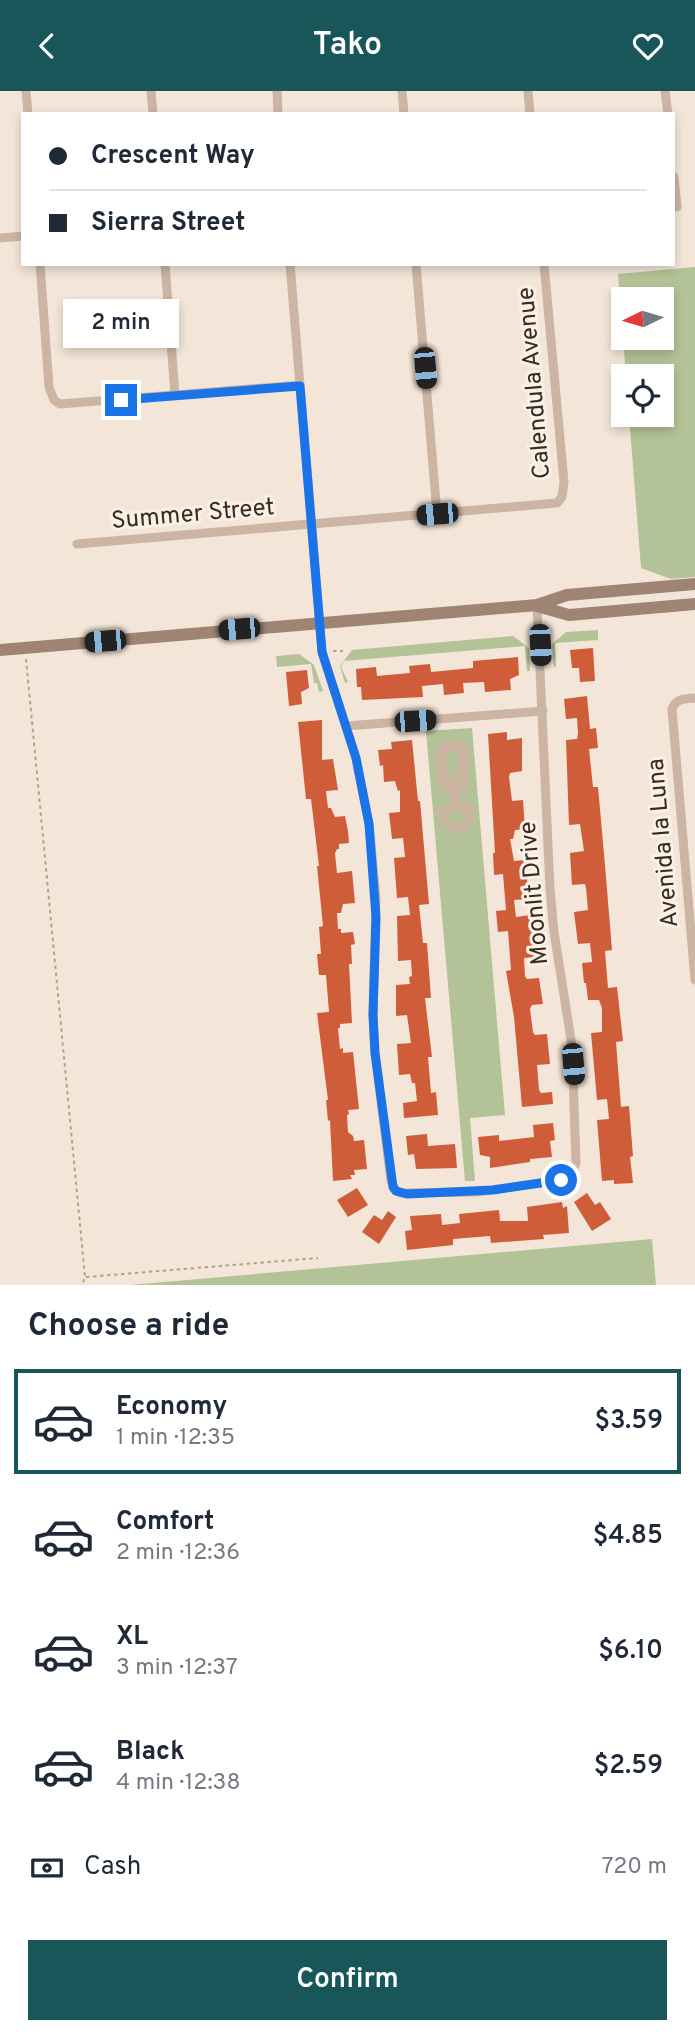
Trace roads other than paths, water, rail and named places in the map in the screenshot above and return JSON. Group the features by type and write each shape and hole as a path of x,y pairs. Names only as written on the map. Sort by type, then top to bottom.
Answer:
{"street":[{"path":"26,91 28,112"},
{"path":"151,91 153,112"},
{"path":"277,91 278,112"},
{"path":"402,91 404,112"},
{"path":"528,91 530,112"},
{"path":"665,91 668,112"},
{"path":"675,187 677,207"},
{"path":"0,238 21,236"},
{"path":"40,266 49,387 54,400 66,405 300,386"},
{"path":"164,266 175,395"},
{"path":"290,266 322,652 346,726 543,711"},
{"path":"416,266 437,514"},
{"name":"Calendula Avenue","path":"544,266 564,482 562,497"},
{"name":"Summer Street","path":"76,544 550,505 562,497"},
{"path":"0,650 537,605 567,595 695,585"},
{"path":"537,605 569,615 695,604"},
{"name":"Moonlit Drive","path":"346,726 364,789 371,836 377,936 373,1015 375,1053 391,1181 396,1191 407,1194 493,1190 561,1180 572,1175 576,1163 575,1083 569,1021 554,932 537,605"},
{"name":"Avenida la Luna","path":"695,698 674,703 672,717 695,980"},
{"path":"449,744 441,756 446,780 454,784 458,782 460,775 464,756 452,744 462,748 466,757 464,784 456,790 457,806 470,807 471,814 464,826 457,828 444,822 441,810 452,809 454,806 453,790 444,786 439,760 440,751 449,744"}]}
